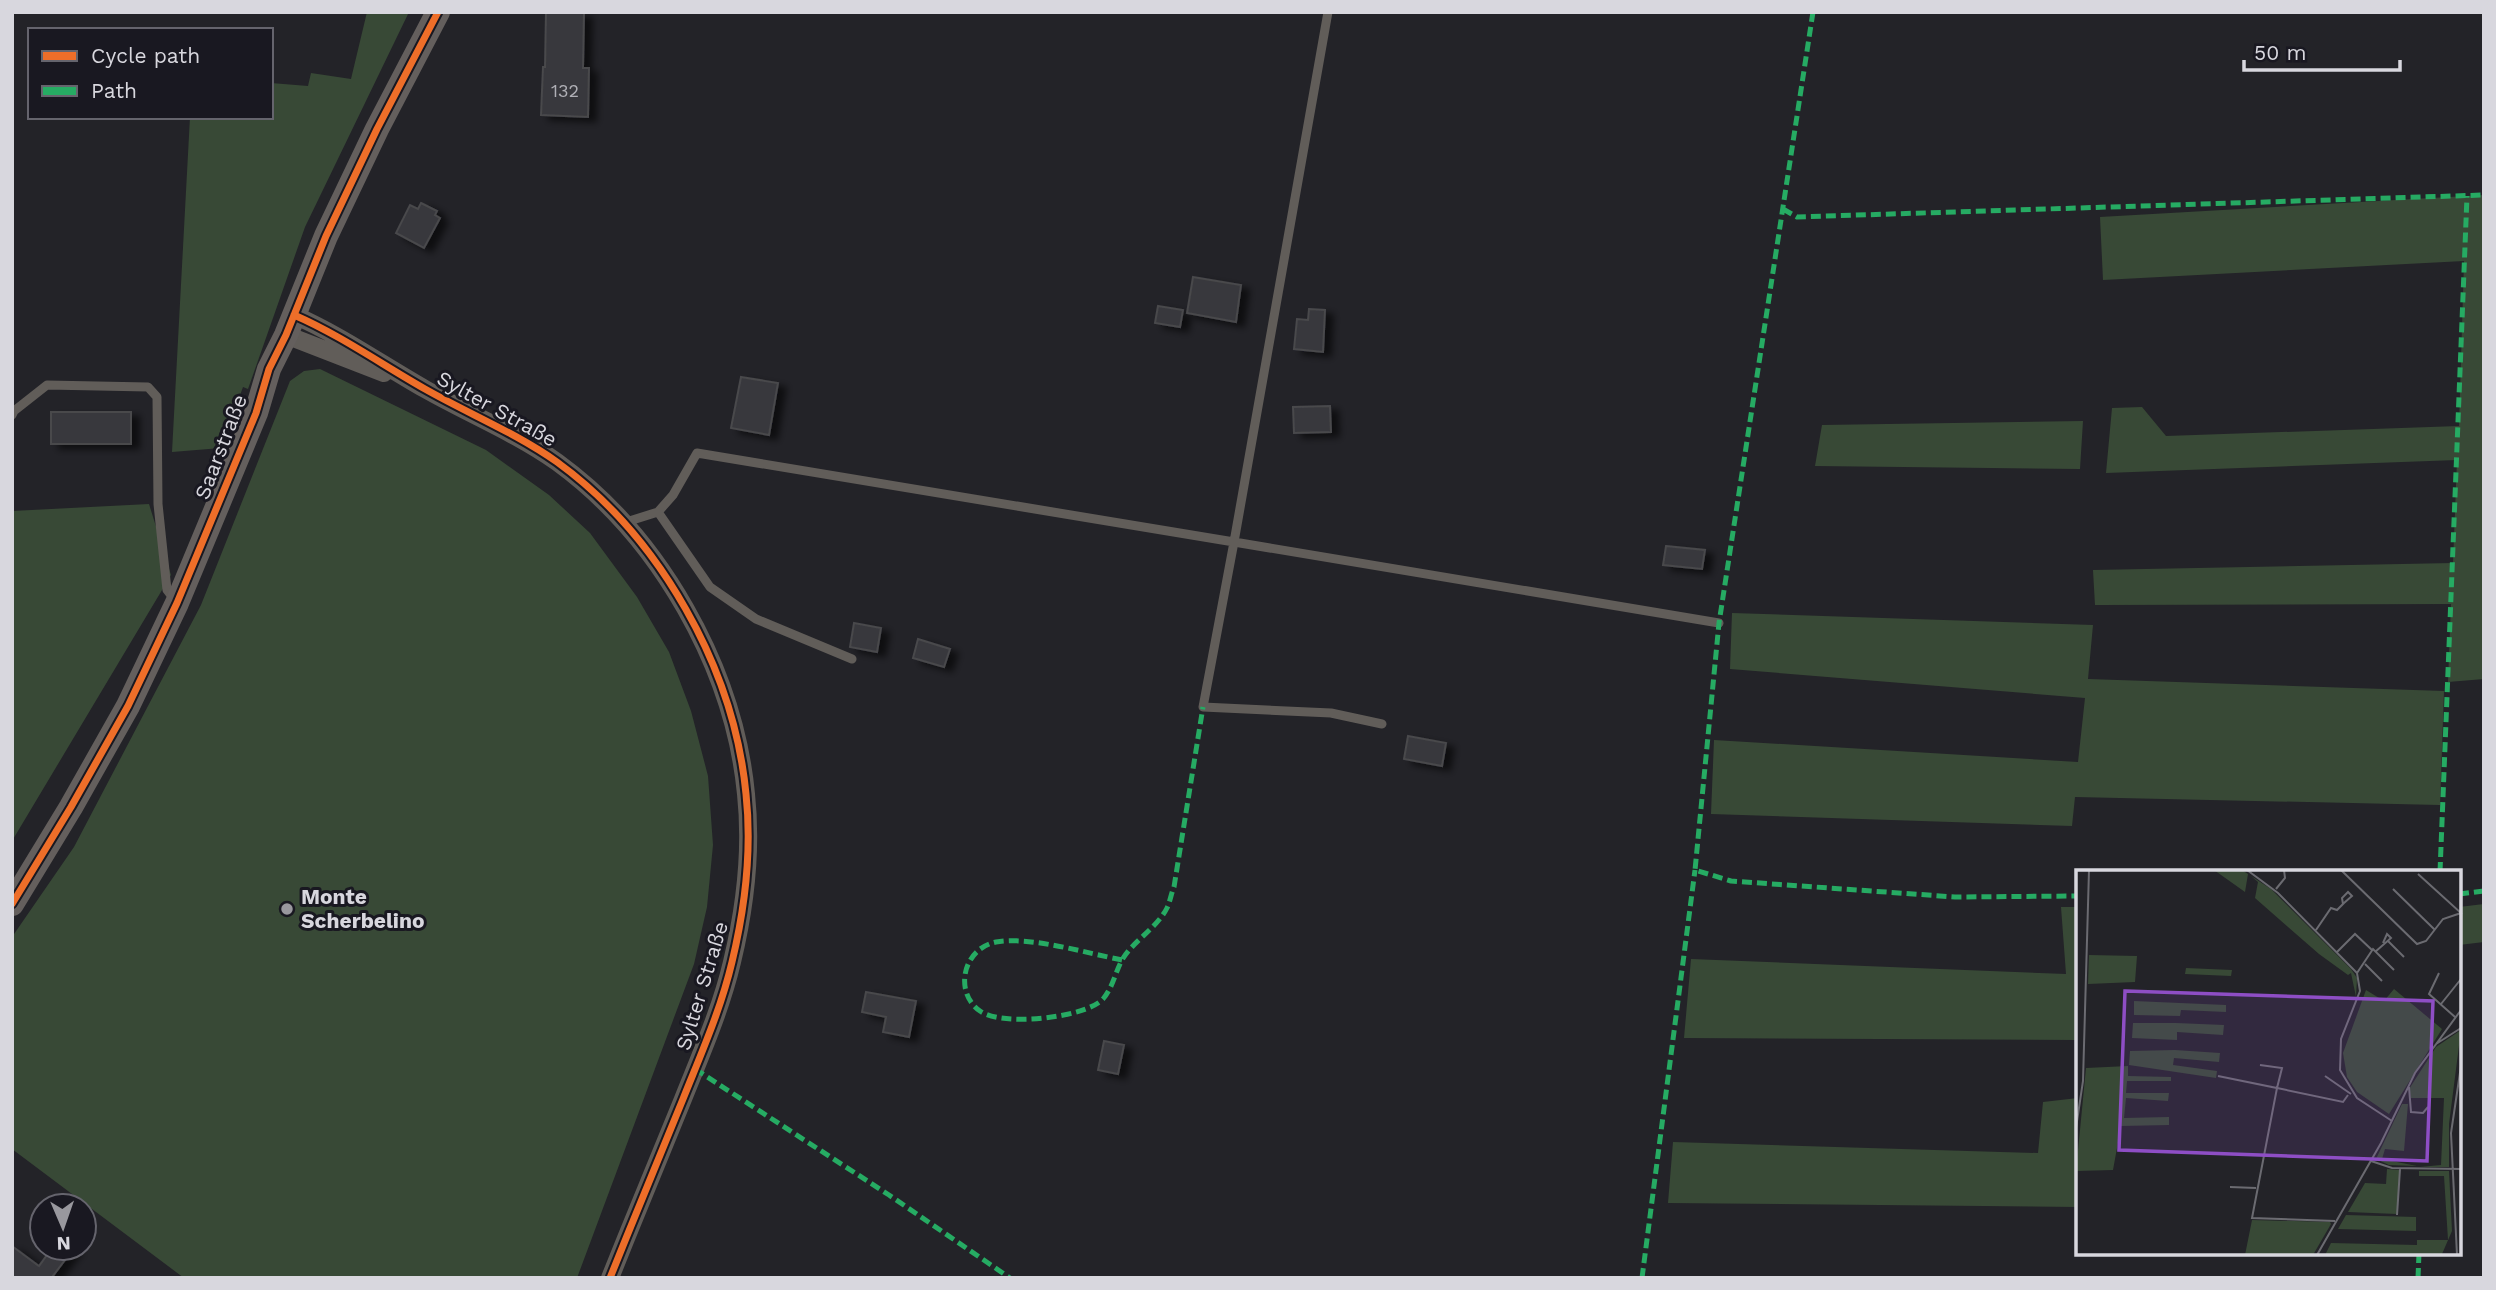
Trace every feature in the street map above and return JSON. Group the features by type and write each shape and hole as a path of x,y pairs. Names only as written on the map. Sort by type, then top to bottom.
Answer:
{"main road":[{"name":"Saarstraße","path":"16,897 128,706 177,603 256,413 269,369 326,236 377,129 438,12"}],"street":[{"name":"Sylter Straße","path":"290,325 426,389 529,444 584,484 623,523 661,570 692,618 729,710 738,743 746,792 749,840 743,905 732,964 610,1278"}],"lane":[{"path":"1328,12 1203,708 1331,713 1382,724"},
{"path":"12,415 13,411 47,384 148,387 157,397 158,504 167,590 177,603"},
{"path":"623,523 658,512 673,495 697,453 1719,623"},
{"path":"658,512 710,587 756,619 852,659"}],"green space":[{"path":"367,12 409,12 305,227 248,389 243,387 221,448 172,452 190,119 273,119 273,83 308,86 311,73 351,79"},
{"path":"2484,195 2484,679 2448,682 2451,604 2095,605 2093,570 2453,563 2457,460 2106,473 2112,408 2142,407 2166,436 2459,426 2464,261 2103,280 2100,217"},
{"path":"320,369 486,450 549,495 590,533 637,597 669,652 691,711 708,776 713,845 707,907 694,964 577,1278 184,1278 98,1214 98,1192 69,1192 12,1149 12,937 74,847 201,605 290,381 304,371"},
{"path":"2083,421 2080,469 1815,466 1822,425"},
{"path":"149,504 171,575 12,841 12,511"},
{"path":"1732,613 2093,625 2088,679 2444,691 2440,805 2075,797 2072,826 1711,814 1714,740 2078,762 2085,698 1730,669"},
{"path":"2484,904 2484,942 2461,945 2461,907"},
{"path":"2061,907 2076,907 2076,1040 1684,1038 1691,959 2066,974"},
{"path":"2076,1098 2076,1207 1668,1203 1673,1142 2038,1153 2043,1102"}],"building":[{"path":"546,12 584,13 583,68 589,68 588,117 541,115"},
{"path":"421,203 437,211 435,215 440,218 424,248 396,233 410,205 418,209"},
{"path":"1193,277 1241,285 1236,322 1187,313"},
{"path":"1158,306 1183,310 1180,327 1155,323"},
{"path":"1309,309 1325,310 1323,352 1294,349 1297,319 1308,320"},
{"path":"741,377 778,383 769,435 731,428"},
{"path":"1330,406 1331,432 1294,433 1293,407"},
{"path":"51,412 131,412 131,444 51,444"},
{"path":"1666,546 1705,550 1702,569 1663,565"},
{"path":"854,623 881,628 877,652 850,647"},
{"path":"918,639 950,649 944,667 913,658"},
{"path":"1408,736 1446,743 1442,766 1404,759"},
{"path":"866,992 916,1001 909,1037 883,1032 886,1017 862,1012"},
{"path":"1104,1041 1124,1045 1118,1074 1098,1070"},
{"path":"12,1246 28,1258 28,1262 39,1266 42,1262 64,1262 53,1276 55,1278 12,1278"}],"marked path":[{"path":"1813,12 1719,623 1695,870 1731,881 1955,897 2076,896"},
{"path":"1783,209 1797,217 2484,195"},
{"path":"2440,870 2467,196"},
{"path":"1122,960 1041,943 996,942 984,946 969,962 965,972 967,994 980,1011 1006,1019 1062,1015 1093,1006 1103,999 1127,953 1163,915 1169,903 1174,887 1203,707"},
{"path":"1642,1278 1695,870"},
{"path":"2461,894 2484,891"},
{"path":"695,1069 889,1195 1010,1278"},
{"path":"2418,1278 2419,1255"}],"cycle path":[{"path":"12,904 128,706 177,603 256,413 269,369 286,335 326,236 377,129 438,12"},
{"path":"294,315 525,442 557,462 594,493 628,528 659,567 686,609 708,653 726,700 739,747 748,815 746,879 737,942 710,1031 610,1278"}],"place":[{"name":"Monte Scherbelino","path":"287,909"}]}
